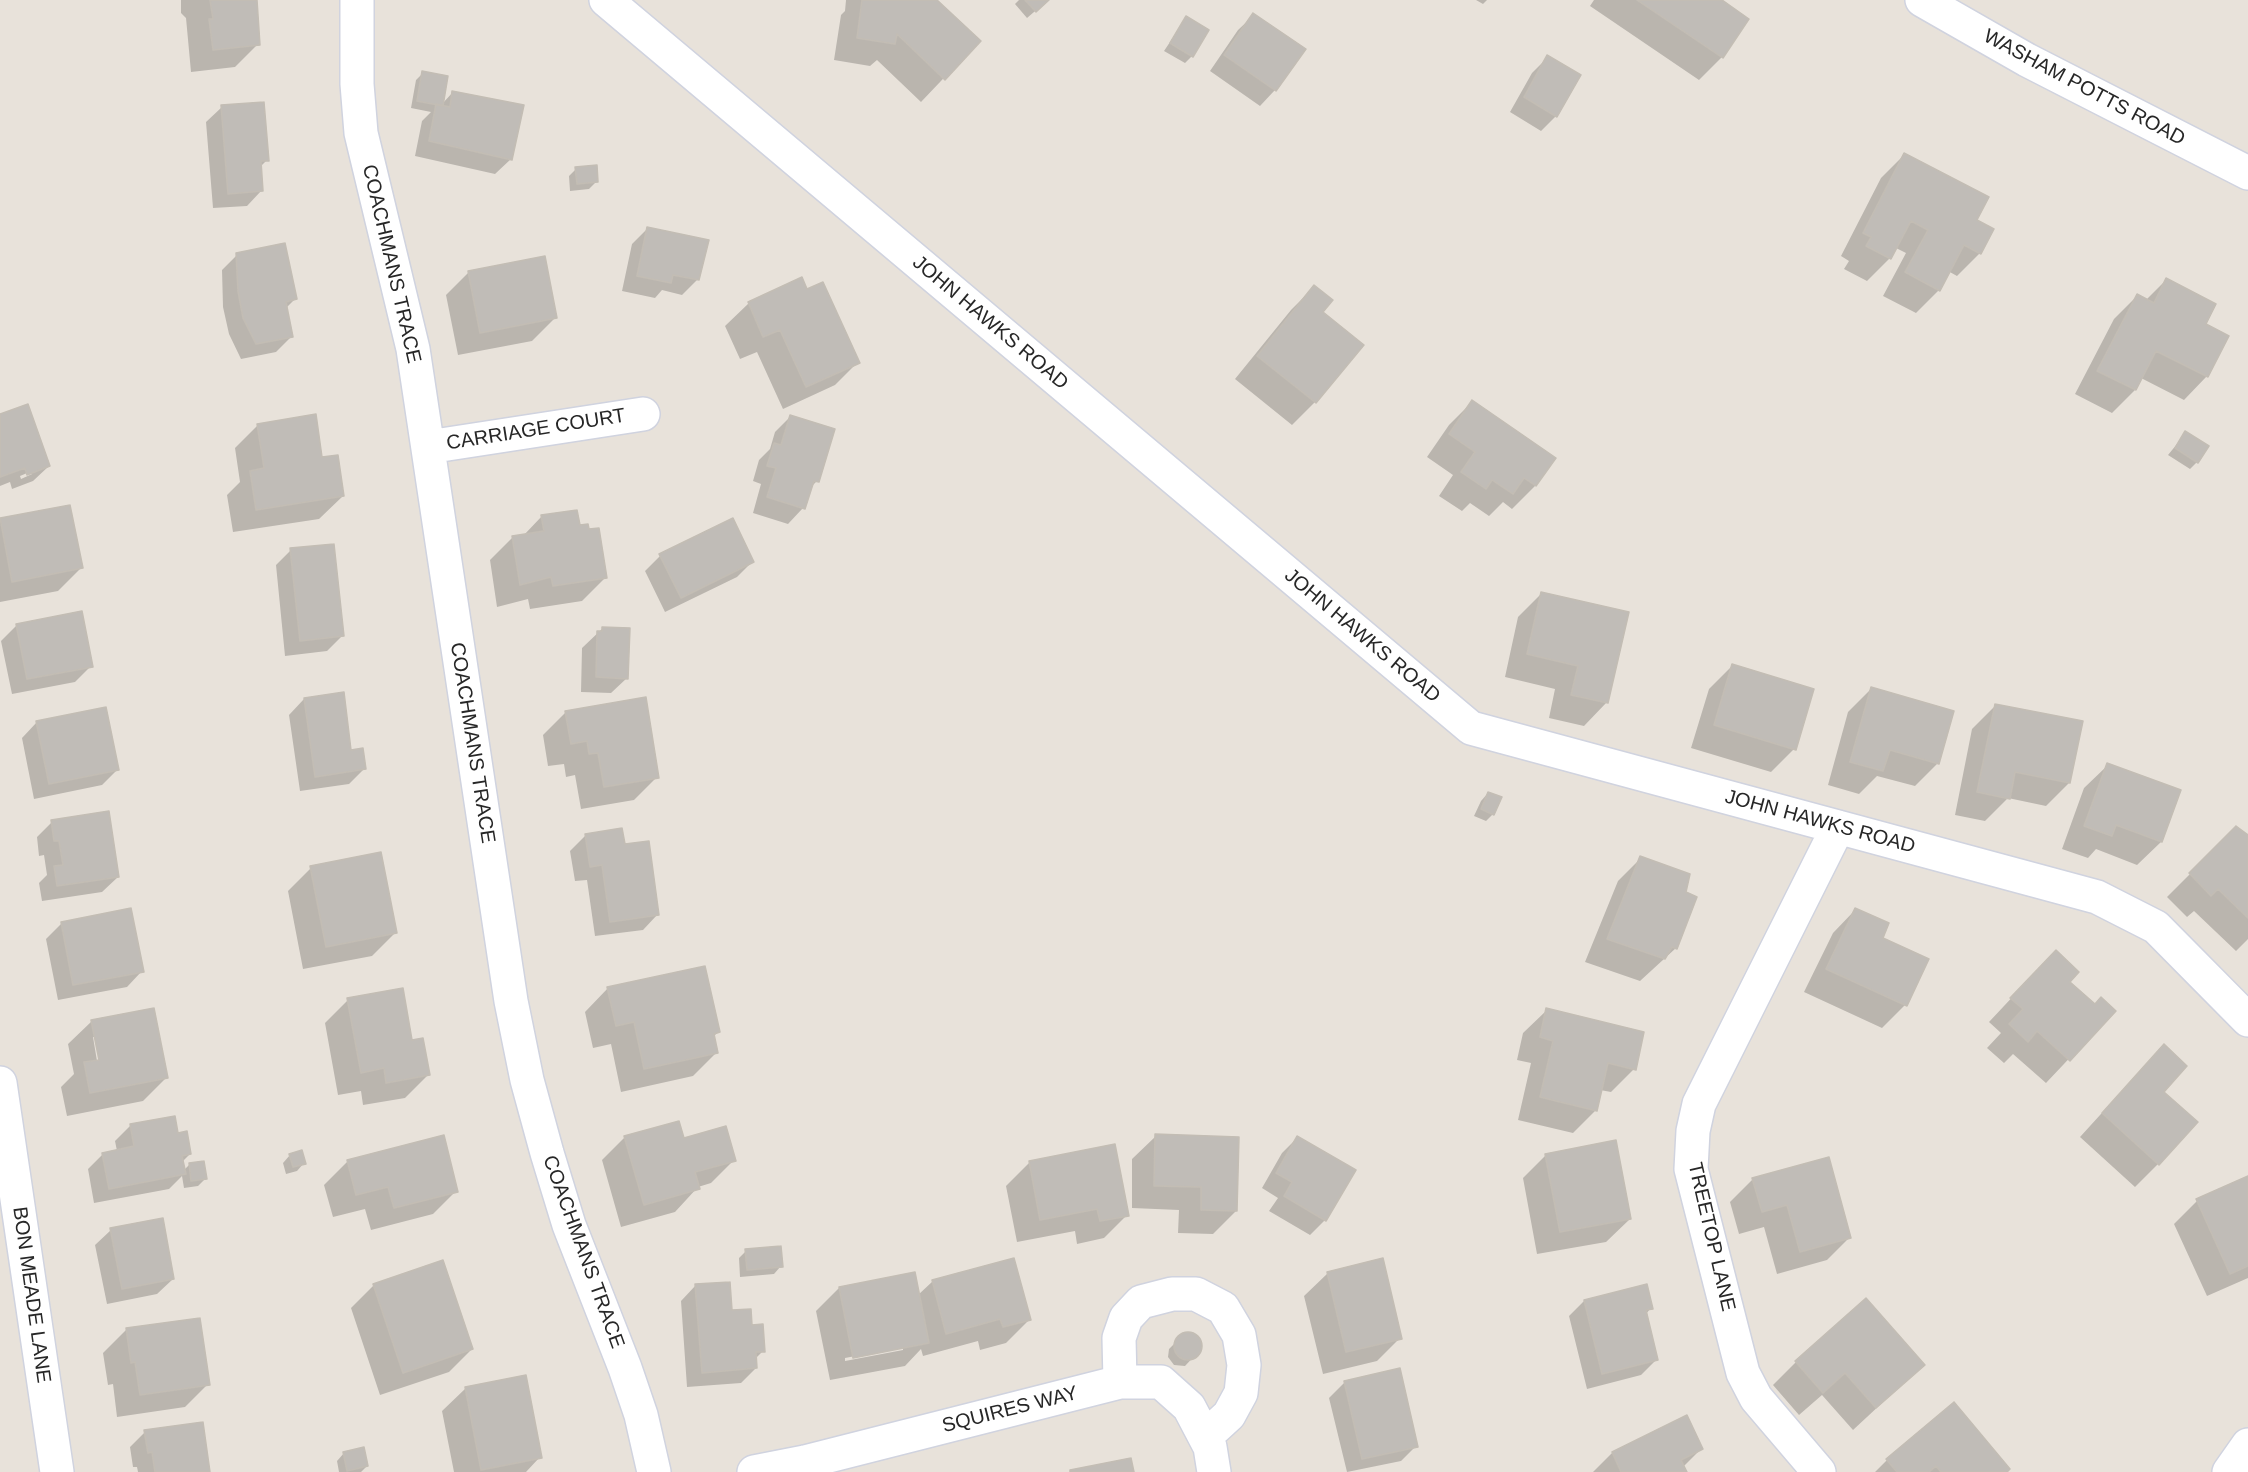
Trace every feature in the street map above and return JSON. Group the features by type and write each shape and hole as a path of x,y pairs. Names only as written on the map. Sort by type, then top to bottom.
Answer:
{"street":[{"name":"COACHMANS TRACE","path":"357,0 357,84 361,133 413,349 511,1001 527,1080 569,1225 625,1368 640,1415 654,1472"},
{"name":"JOHN HAWKS ROAD","path":"606,0 1471,728 2097,897 2156,927 2248,1020"},
{"name":"WASHAM POTTS ROAD","path":"1922,0 2027,60 2248,173"},
{"name":"CARRIAGE COURT","path":"428,447 644,414"},
{"name":"TREETOP LANE","path":"1819,1472 1756,1398 1743,1373 1691,1169 1693,1131 1699,1104 1838,827"},
{"name":"BON MEADE LANE","path":"0,1083 57,1472"},
{"path":"1120,1382 1119,1338 1126,1318 1141,1302 1172,1294 1196,1294 1222,1308 1239,1335 1244,1365 1241,1393 1229,1415 1205,1437"},
{"name":"SQUIRES WAY","path":"754,1472 805,1462 1120,1382 1161,1382 1189,1407 1205,1437 1214,1472"},
{"path":"2229,1472 2248,1445"}],"building":[{"path":"210,0 257,0 260,45 213,50 209,19 213,19"},
{"path":"862,0 937,0 981,41 945,80 897,34 895,44 857,38"},
{"path":"1025,0 1049,0 1036,12"},
{"path":"1637,0 1722,0 1749,19 1723,58"},
{"path":"1253,13 1306,49 1276,91 1224,55"},
{"path":"1186,16 1209,30 1193,57 1170,43"},
{"path":"1547,55 1581,75 1557,117 1524,97"},
{"path":"422,71 448,76 443,106 417,101"},
{"path":"452,91 524,105 512,160 429,141 436,104 450,107"},
{"path":"264,102 269,161 261,161 263,191 228,194 221,105"},
{"path":"1904,153 1989,197 1977,220 1994,229 1981,254 1964,245 1940,291 1905,272 1928,230 1911,221 1891,259 1866,246 1871,237 1863,233"},
{"path":"597,165 598,182 577,184 575,167"},
{"path":"647,227 709,240 699,280 673,275 671,283 637,276"},
{"path":"285,243 297,299 286,302 293,337 256,344 243,318 238,291 236,253"},
{"path":"545,256 557,318 480,333 468,271"},
{"path":"802,277 807,289 823,282 860,363 806,387 780,330 763,337 748,302"},
{"path":"2166,278 2216,304 2206,324 2229,336 2208,377 2156,351 2136,390 2097,371 2137,294 2154,303"},
{"path":"1314,285 1333,300 1323,312 1364,345 1316,403 1257,356"},
{"path":"1472,400 1556,458 1536,486 1524,478 1513,494 1492,480 1486,489 1461,472 1475,452 1449,434"},
{"path":"28,404 50,466 27,475 25,468 0,477 0,414"},
{"path":"316,414 322,457 338,455 344,496 256,510 250,471 264,468 257,424"},
{"path":"790,415 835,429 819,482 814,481 805,509 767,497 776,468 767,466 774,443 781,445"},
{"path":"2185,431 2209,446 2198,463 2175,448"},
{"path":"70,505 83,568 12,582 0,518"},
{"path":"577,510 580,525 588,524 589,529 599,528 607,578 553,586 551,577 520,585 512,536 544,531 541,515"},
{"path":"733,518 754,562 681,598 659,554"},
{"path":"334,544 344,636 300,641 290,548"},
{"path":"1541,592 1629,612 1608,703 1571,695 1578,666 1527,654"},
{"path":"82,611 93,667 27,679 16,624"},
{"path":"602,627 630,628 628,679 596,677 597,631 602,631"},
{"path":"1732,664 1814,689 1796,750 1714,725"},
{"path":"1871,687 1954,711 1939,764 1890,750 1883,771 1850,762"},
{"path":"344,692 351,750 363,748 366,769 315,777 304,698"},
{"path":"646,697 659,778 604,787 598,753 589,754 587,741 571,744 565,711"},
{"path":"1995,704 2083,721 2070,783 2015,772 2010,799 1977,792"},
{"path":"106,707 119,770 49,784 36,721"},
{"path":"2107,763 2181,790 2162,842 2116,825 2112,836 2084,826"},
{"path":"1488,792 1502,797 1494,815 1481,809"},
{"path":"109,811 119,877 57,886 54,866 63,865 59,841 54,841 51,820"},
{"path":"2236,826 2248,835 2248,918 2218,889 2211,896 2189,873"},
{"path":"622,828 625,844 649,841 659,915 610,922 602,865 590,867 585,834"},
{"path":"381,852 397,933 326,947 310,866"},
{"path":"1640,856 1690,874 1686,892 1697,897 1677,949 1672,947 1665,959 1607,939"},
{"path":"131,908 144,972 73,985 61,922"},
{"path":"1855,908 1889,923 1883,938 1929,959 1907,1006 1826,969"},
{"path":"2056,950 2079,972 2070,982 2095,1004 2101,997 2116,1011 2070,1061 2037,1031 2028,1042 2009,1024 2023,1009 2010,998"},
{"path":"705,966 720,1032 714,1034 718,1053 644,1069 634,1022 616,1026 607,987"},
{"path":"403,988 412,1040 423,1038 430,1075 386,1083 384,1068 361,1073 347,998"},
{"path":"154,1008 168,1078 90,1093 84,1062 99,1060 91,1020"},
{"path":"1546,1008 1644,1032 1636,1070 1608,1063 1597,1111 1540,1097 1553,1041 1540,1037"},
{"path":"2164,1044 2187,1066 2164,1092 2198,1122 2159,1165 2102,1113"},
{"path":"175,1116 178,1133 187,1131 191,1154 182,1156 186,1174 109,1189 102,1153 134,1146 130,1124"},
{"path":"679,1121 684,1138 726,1126 736,1161 695,1172 700,1189 644,1205 624,1136"},
{"path":"1155,1134 1239,1137 1237,1211 1201,1210 1201,1187 1154,1186"},
{"path":"444,1135 458,1192 394,1208 388,1187 356,1195 347,1160"},
{"path":"1297,1136 1356,1170 1326,1221 1284,1196 1292,1182 1276,1173"},
{"path":"1616,1140 1631,1219 1560,1232 1545,1154"},
{"path":"1115,1144 1129,1216 1100,1221 1097,1209 1040,1220 1029,1161"},
{"path":"302,1150 306,1164 293,1167 289,1154"},
{"path":"1829,1157 1851,1238 1800,1252 1787,1205 1762,1212 1752,1178"},
{"path":"204,1161 207,1179 191,1181 189,1163"},
{"path":"2248,1176 2248,1266 2230,1274 2196,1199"},
{"path":"163,1218 174,1279 122,1289 110,1228"},
{"path":"781,1246 783,1267 747,1270 745,1249"},
{"path":"1014,1258 1031,1320 1003,1327 1000,1319 946,1334 932,1280"},
{"path":"1383,1258 1402,1339 1346,1352 1327,1272"},
{"path":"443,1260 473,1349 403,1373 373,1284"},
{"path":"915,1272 929,1343 853,1358 839,1287"},
{"path":"730,1282 732,1310 751,1309 752,1325 763,1324 765,1352 756,1352 757,1368 702,1373 695,1284"},
{"path":"1647,1284 1653,1309 1646,1310 1658,1360 1602,1374 1584,1300"},
{"path":"1866,1298 1925,1365 1876,1408 1845,1373 1823,1393 1795,1361"},
{"path":"200,1318 210,1385 140,1395 135,1362 131,1363 126,1328"},
{"path":"1188,1332 1198,1336 1202,1346 1198,1356 1188,1360 1178,1356 1174,1346 1178,1336"},
{"path":"1400,1368 1418,1447 1362,1459 1344,1381"},
{"path":"526,1375 542,1458 481,1470 465,1387"},
{"path":"1954,1402 2010,1469 2007,1472 1941,1472 1936,1466 1929,1472 1897,1472 1886,1459"},
{"path":"1687,1415 1703,1449 1681,1460 1687,1472 1621,1472 1612,1452"},
{"path":"203,1422 210,1472 155,1472 152,1452 148,1453 144,1430"},
{"path":"364,1447 368,1466 347,1471 343,1452"},
{"path":"1131,1458 1134,1472 1070,1472 1070,1470"}]}
